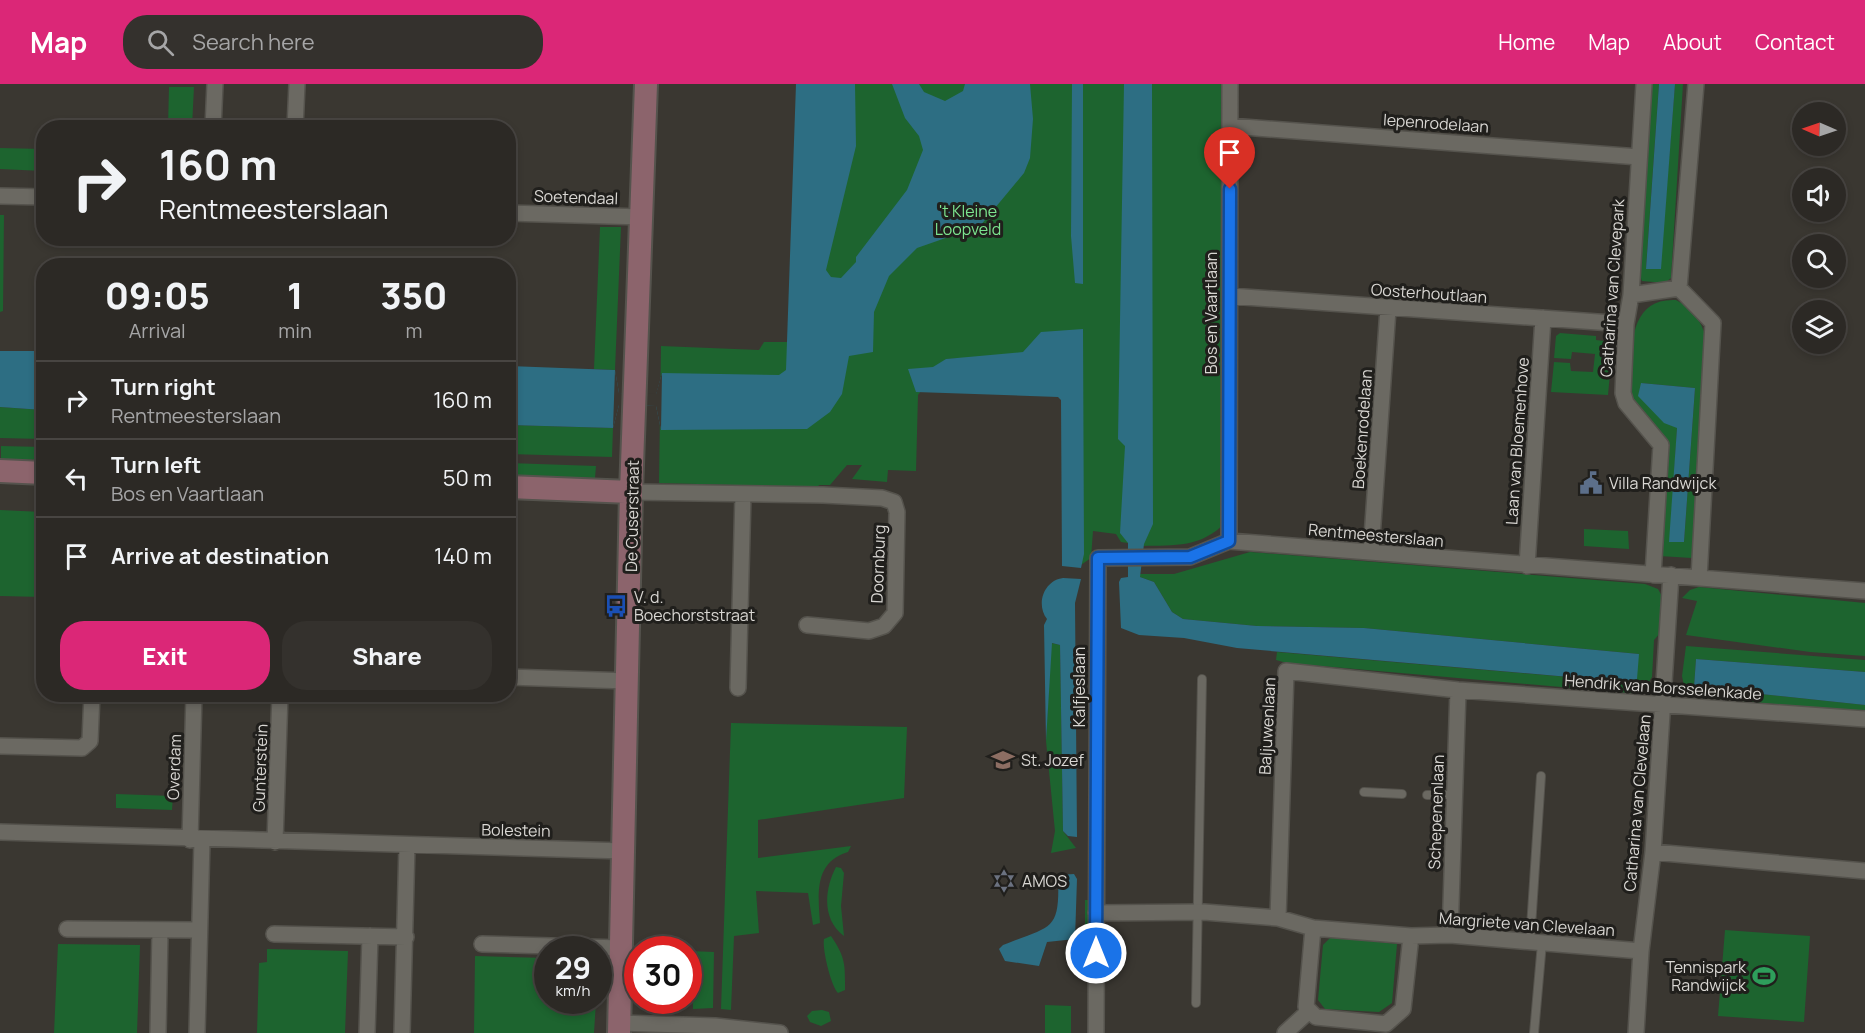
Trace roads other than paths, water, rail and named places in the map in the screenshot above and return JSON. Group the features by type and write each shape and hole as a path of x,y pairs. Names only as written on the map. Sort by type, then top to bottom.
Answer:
{"street":[{"path":"213,120 215,84"},
{"path":"295,120 297,84"},
{"name":"De Cuserstraat","path":"646,84 632,492 619,1028 715,1026 780,1033"},
{"name":"Bos en Vaartlaan","path":"1229,541 1230,84"},
{"name":"Catharina van Clevepark","path":"1644,84 1623,393 1626,403 1661,445 1653,575"},
{"path":"1696,84 1679,288 1713,323 1699,578"},
{"name":"Iepenrodelaan","path":"1230,126 1639,157"},
{"path":"0,196 36,197"},
{"name":"Soetendaal","path":"516,213 642,217"},
{"path":"1631,295 1679,288"},
{"name":"Oosterhoutlaan","path":"1230,296 1388,309 1626,324"},
{"name":"Boekenrodelaan","path":"1371,552 1388,309"},
{"name":"Laan van Bloemenhove","path":"1527,566 1543,318"},
{"path":"0,471 36,473"},
{"path":"516,487 632,492"},
{"name":"Doornburg","path":"632,492 882,498 894,502 897,512 895,613 884,626 868,631 807,625"},
{"path":"738,688 743,494"},
{"name":"Rentmeesterslaan","path":"1098,558 1190,557 1229,541 1653,575"},
{"name":"Kalfjeslaan","path":"1096,1033 1098,558"},
{"path":"1653,575 1865,591"},
{"name":"Catharina van Clevelaan","path":"1636,1033 1641,951 1653,852 1671,575"},
{"name":"Baljuwenlaan","path":"1278,918 1286,671 1458,690"},
{"path":"516,677 628,681"},
{"name":"Hendrik van Borsselenkade","path":"1458,690 1865,719"},
{"name":"Schepenenlaan","path":"1450,935 1458,690"},
{"path":"0,746 82,748 90,741 92,702"},
{"name":"Overdam","path":"194,702 196,840"},
{"name":"Gunterstein","path":"275,842 280,702"},
{"name":"Bolestein","path":"0,832 196,840 624,851"},
{"path":"196,840 197,1033"},
{"path":"402,1033 407,845"},
{"path":"1653,852 1865,871"},
{"path":"1096,912 1198,912 1278,918 1313,928 1306,1006 1309,1011 1316,1017 1386,1024 1403,1009 1411,936"},
{"name":"Margriete van Clevelaan","path":"1313,928 1411,936 1450,935 1641,951"},
{"path":"66,929 198,930"},
{"path":"158,1033 160,931"},
{"path":"274,934 406,937"},
{"path":"367,1033 370,936"},
{"path":"482,944 621,948"},
{"path":"1285,1033 1309,1011"}],"lane":[{"path":"1196,1003 1202,680"},
{"path":"1534,1033 1541,776"},
{"path":"1364,792 1402,794"},
{"path":"1427,795 1455,795"}],"water":[{"path":"796,84 855,84 856,146 826,270 831,277 841,278 856,262 856,257 907,190 923,150 919,136 905,118 892,84 919,84 924,92 945,101 963,91 965,84 1030,84 1033,119 1030,158 1024,173 980,226 917,248 889,276 874,312 873,352 849,356 842,394 830,412 807,429 661,430 656,406 619,405 613,428 516,425 516,366 615,370 619,393 656,395 662,373 779,375 786,370"},
{"path":"1072,84 1083,84 1083,284 1075,283 1071,236"},
{"path":"1124,84 1152,84 1153,524 1144,544 1140,577 1154,582 1172,612 1183,619 1257,626 1364,628 1639,654 1637,679 1626,682 1237,648 1184,638 1139,635 1121,628 1119,582 1121,578 1128,577 1128,543 1120,533 1125,446 1118,439"},
{"path":"1659,84 1675,84 1661,269 1646,269"},
{"path":"1083,329 1084,554 1081,568 1062,566 1061,400 1058,397 916,392 908,369 933,367 946,359 1023,352 1041,332"},
{"path":"0,351 36,351 36,410 0,407"},
{"path":"1641,383 1695,388 1684,542 1669,542 1677,428 1664,423 1638,396"},
{"path":"1063,578 1081,579 1075,603 1077,837 1068,836 1063,831 1060,645 1052,643 1046,741 1044,625 1047,619 1042,600 1051,583"},
{"path":"1696,659 1865,672 1865,705 1694,687"},
{"path":"1074,874 1077,879 1075,939 1047,942 1039,966 1005,961 999,949 1003,945 1033,934 1050,924 1055,917 1057,907 1058,875"}],"place":[{"name":"Villa Randwijck","path":"1591,483"},
{"name":"V. d. Boechorststraat","path":"616,606"},
{"name":"St. Jozef","path":"1003,760"},
{"name":"AMOS","path":"1004,881"},
{"name":"Tennispark Randwijck","path":"1764,976"}],"park label":[{"name":"'t Kleine Loopveld","path":"968,220"}]}
